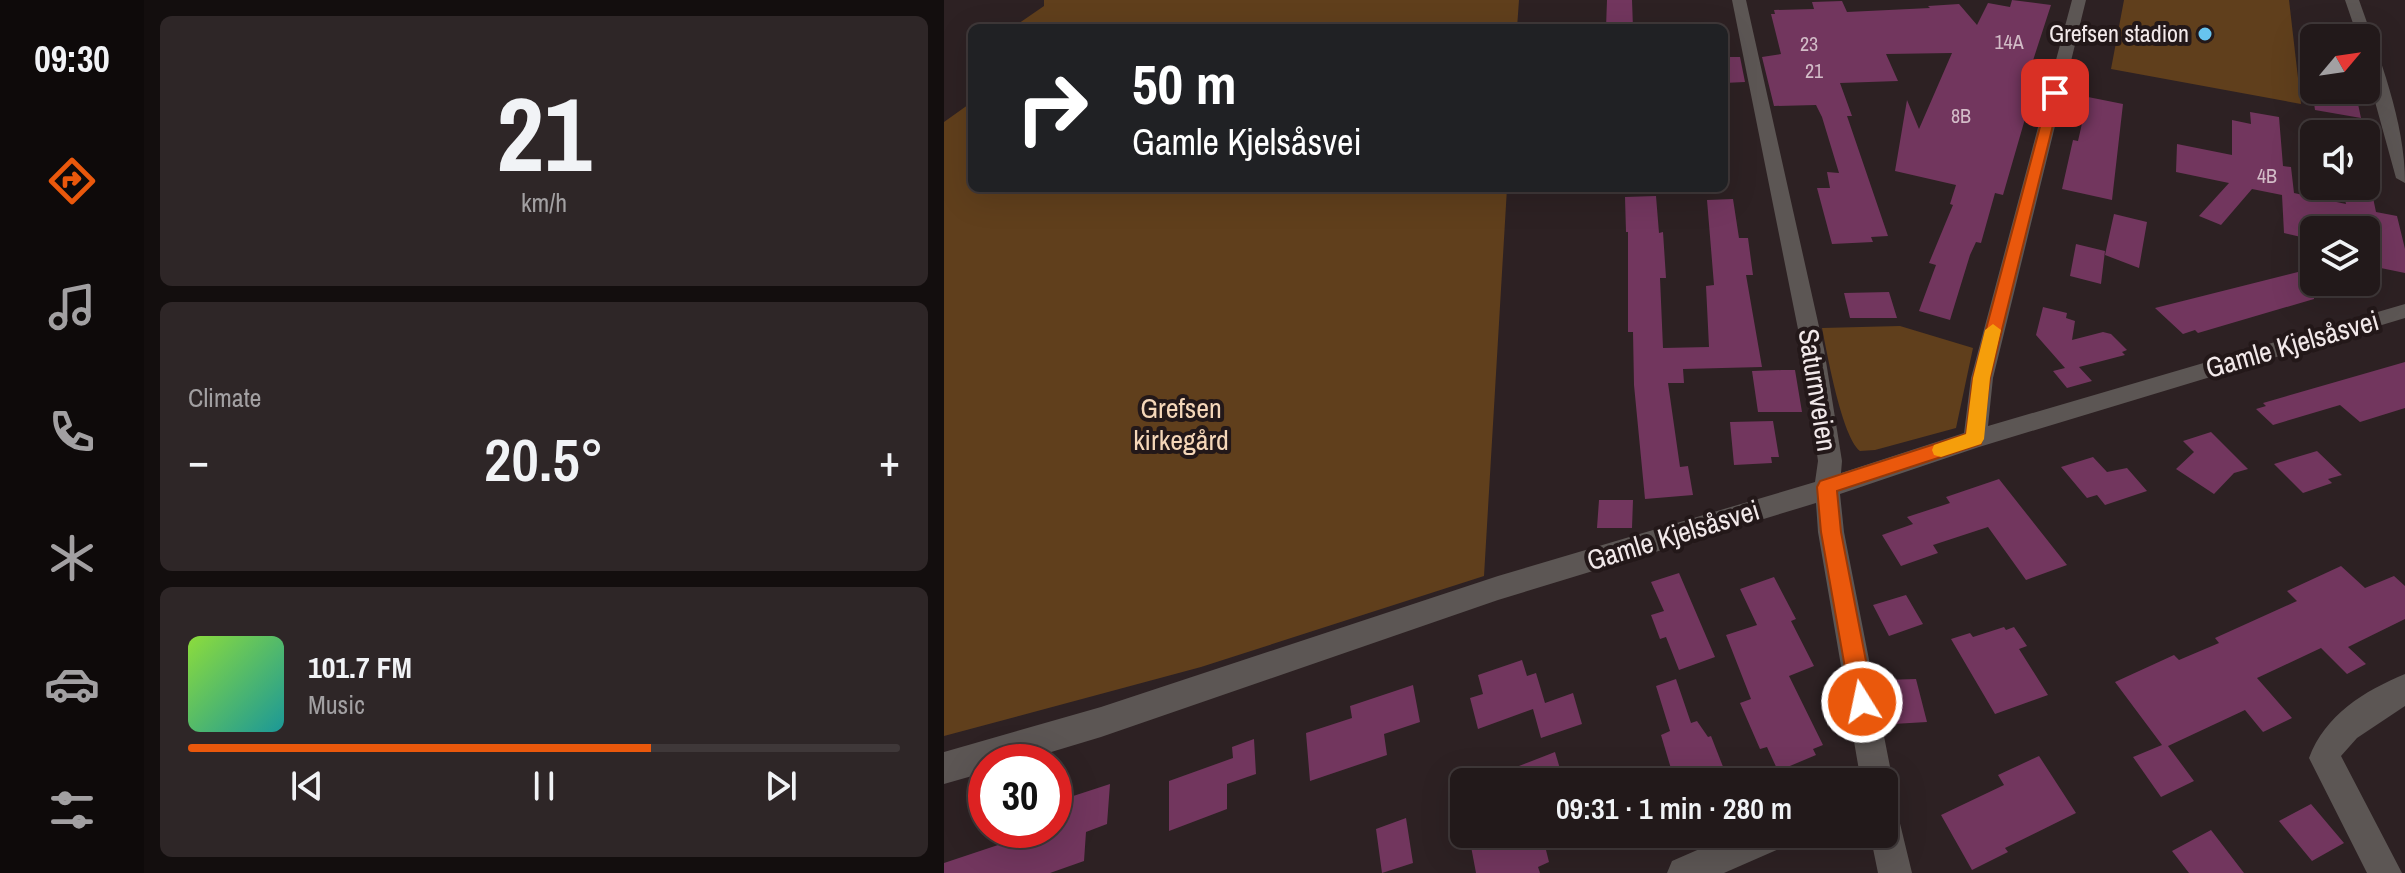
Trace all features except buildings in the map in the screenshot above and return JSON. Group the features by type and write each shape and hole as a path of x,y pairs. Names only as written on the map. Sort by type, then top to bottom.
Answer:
{"street":[{"name":"Saturnveien","path":"1739,0 1813,349 1830,461 1827,487 1831,532 1874,768"},
{"path":"1975,439 1989,348 2079,0"},
{"path":"2352,0 2360,24"},
{"path":"2380,92 2405,178"},
{"name":"Gamle Kjelsåsvei","path":"944,768 1101,722 1498,588 1975,439 2405,311"},
{"path":"2385,873 2325,758 2327,747 2346,728 2405,689"},
{"path":"1684,873 1742,848"},
{"path":"1890,848 1895,873"}],"green space":[{"path":"1044,0 1519,0 1517,24 1018,24 1044,6"},
{"name":"Grefsen stadion","path":"2124,0 2289,0 2300,104 2111,69"},
{"name":"Grefsen kirkegård","path":"968,105 968,192 1507,192 1484,576 1201,667 944,736 944,122"},
{"path":"1900,326 1973,348 1956,428 1875,450 1860,451 1853,443 1841,413 1822,328"}],"slow traffic":[{"path":"1941,450 1975,439 1982,378 1993,330"}],"place":[{"name":"Grefsen stadion","path":"2205,34"}],"route":[{"path":"1862,702 1831,532 1827,487 1975,439 1982,378 2055,93"}]}
